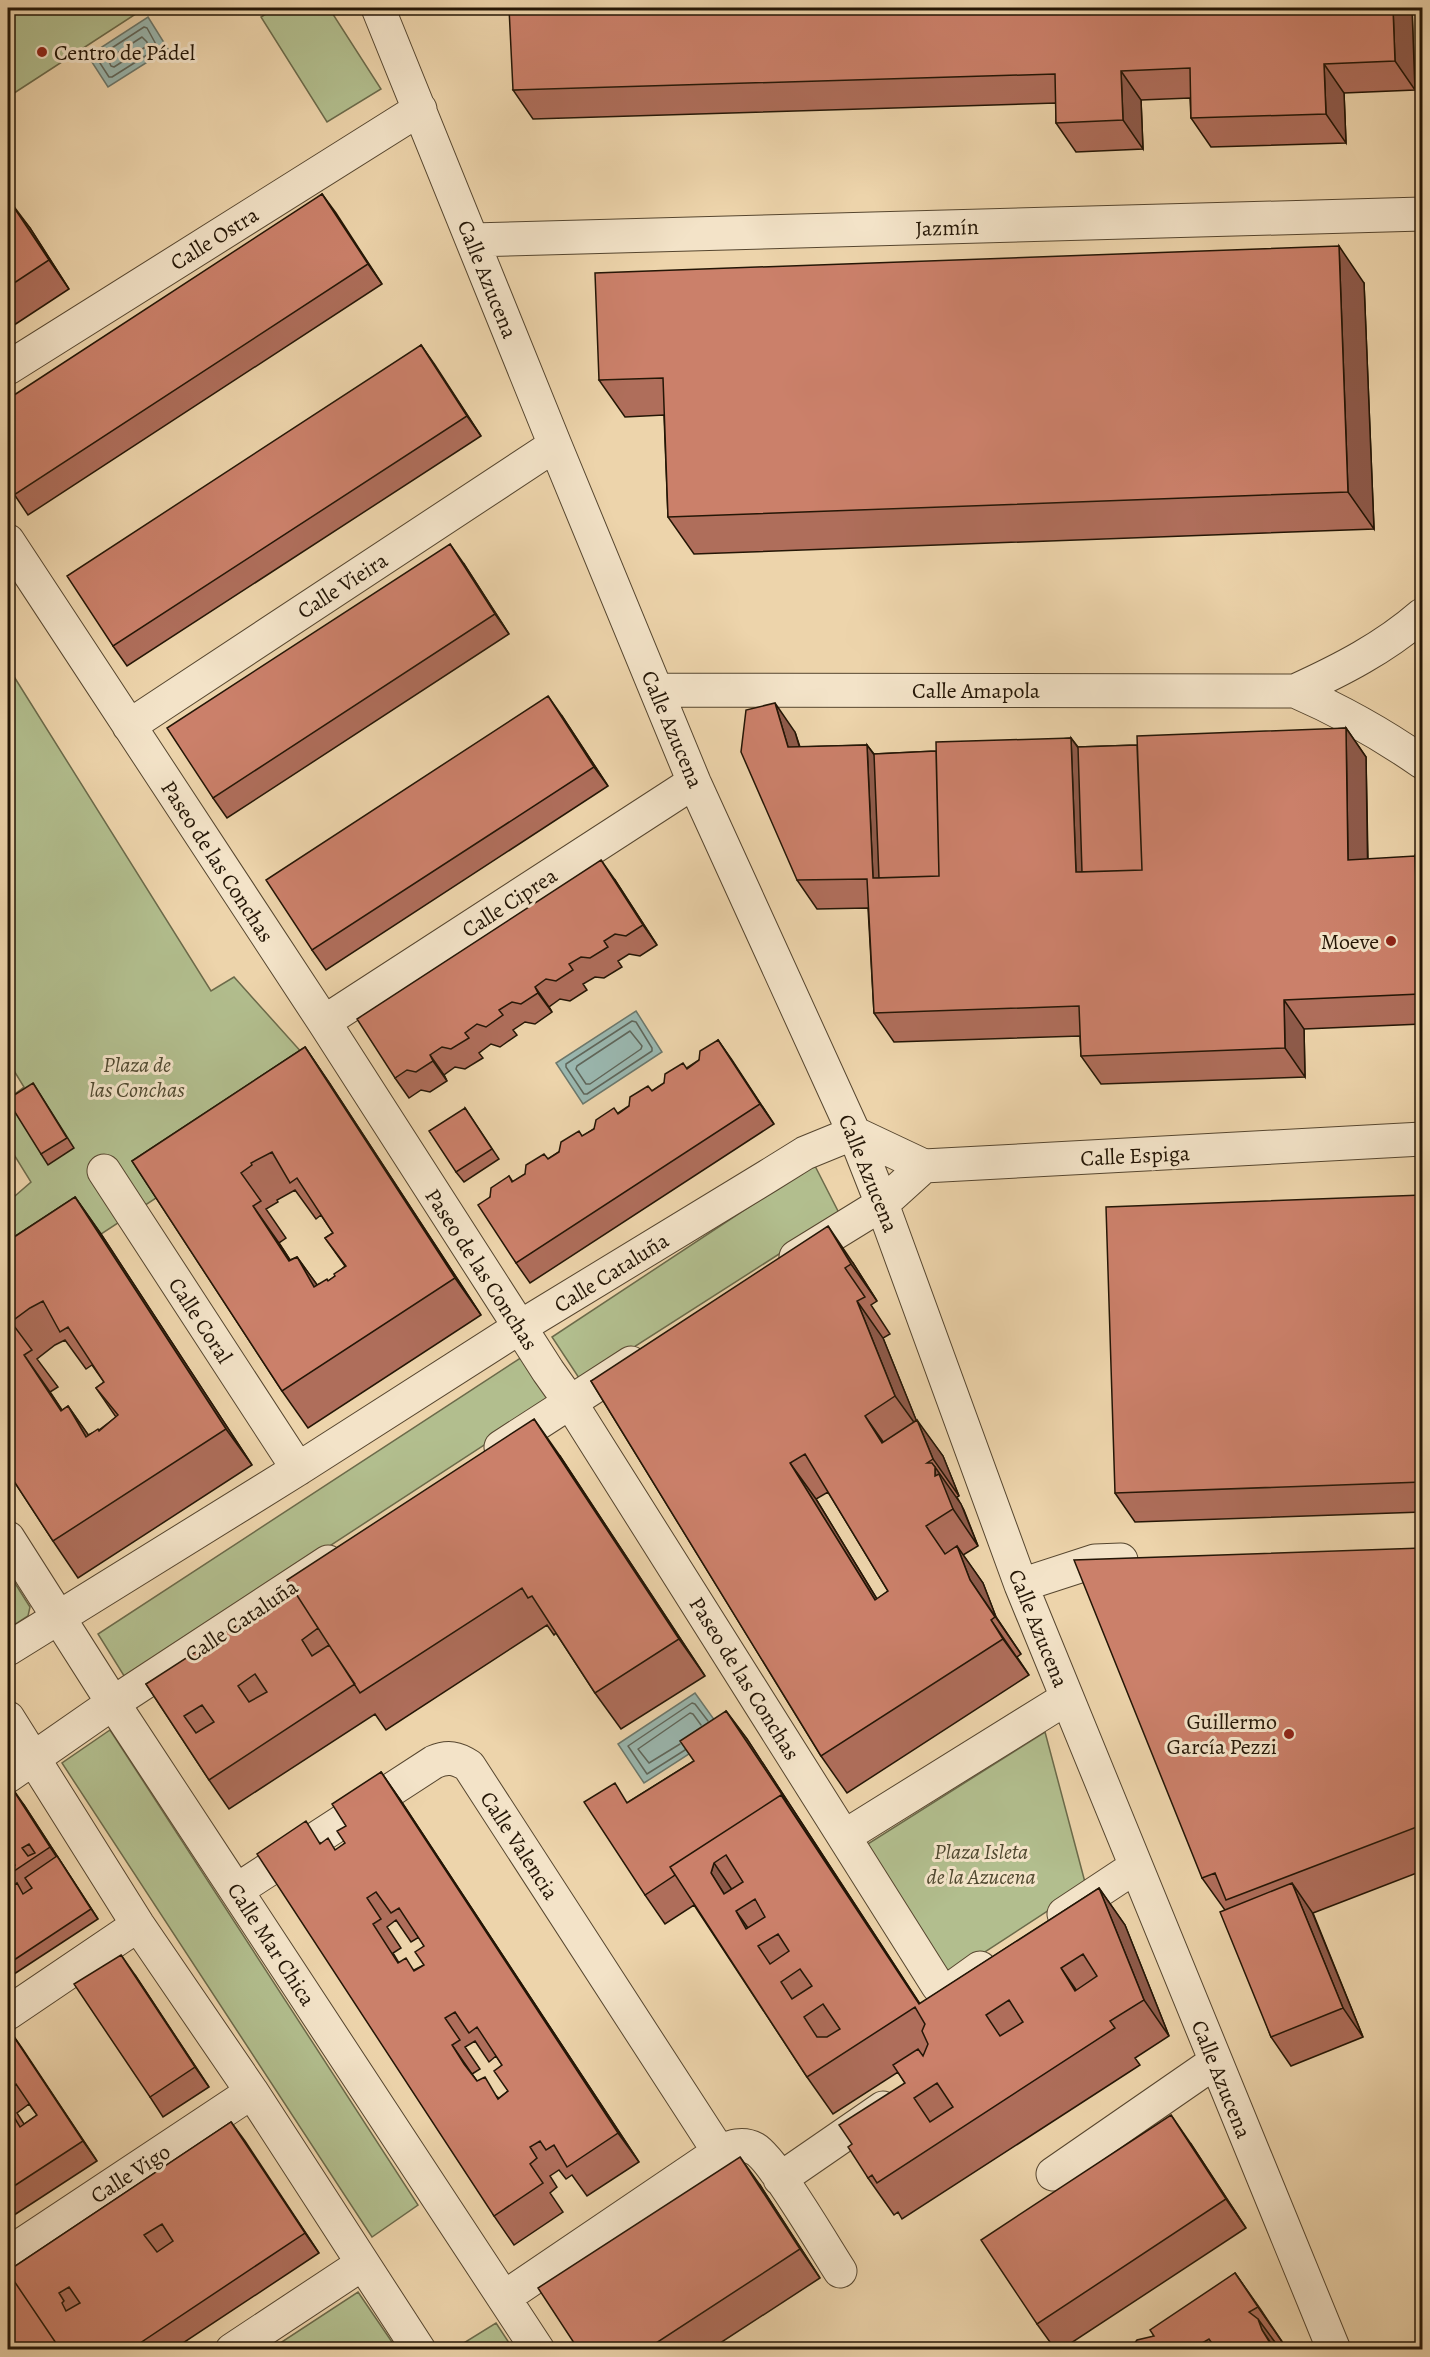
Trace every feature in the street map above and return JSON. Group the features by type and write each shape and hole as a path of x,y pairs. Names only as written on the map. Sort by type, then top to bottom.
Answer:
{"street":[{"name":"Calle Azucena","path":"378,8 694,782 854,1133 1021,1585 1334,2349"},
{"name":"Calle Ostra","path":"8,368 420,109"},
{"name":"Jazmín","path":"472,240 1422,214"},
{"name":"Calle Vieira","path":"129,726 555,445"},
{"name":"Paseo de las Conchas","path":"8,541 570,1402 938,1986 948,1990 1008,1950"},
{"name":"Calle Amapola","path":"1295,691 1353,664 1407,629 1422,615"},
{"name":"Calle Amapola","path":"656,690 1295,691 1343,712 1389,738 1422,762"},
{"name":"Calle Ciprea","path":"324,1022 694,782"},
{"name":"Calle Espiga","path":"854,1133 924,1166 1422,1139"},
{"name":"Calle Cataluña","path":"8,1649 298,1469 520,1327 805,1153 854,1133"},
{"path":"770,1274 882,1204 924,1166"},
{"name":"Calle Coral","path":"104,1171 298,1469"},
{"path":"481,1461 660,1344"},
{"name":"Calle Mar Chica","path":"8,1538 113,1703 538,2349"},
{"name":"Calle Cataluña","path":"20,1768 113,1703 353,1545"},
{"path":"1021,1585 1095,1561 1154,1559"},
{"path":"845,1836 1067,1698"},
{"path":"8,1718 20,1768 138,1925 252,2092 417,2348"},
{"name":"Calle Valencia","path":"237,1890 434,1762 443,1758 461,1761 469,1766 719,2152"},
{"path":"1035,1932 1135,1867"},
{"path":"8,2013 138,1925"},
{"path":"1053,2174 1215,2062"},
{"name":"Calle Vigo","path":"8,2254 252,2092"},
{"path":"780,2179 905,2093"},
{"path":"505,2297 719,2152 738,2145 760,2152 840,2271"},
{"path":"232,2349 362,2264"}],"green space":[{"name":"Centro de Pádel","path":"8,8 145,8 8,97"},
{"path":"276,8 329,8 381,89 327,122 261,17"},
{"name":"Plaza de las Conchas","path":"8,667 211,991 234,977 330,1084 8,1295 8,1202 31,1182 8,1145 8,1099 24,1087 8,1061"},
{"path":"814,1164 840,1215 581,1381 552,1337"},
{"path":"522,1357 550,1402 126,1679 98,1634"},
{"path":"8,1572 30,1607 28,1616 8,1629"},
{"path":"110,1730 418,2205 372,2237 62,1763"},
{"name":"Plaza Isleta de la Azucena","path":"1045,1732 1086,1886 945,1978 863,1847"},
{"path":"358,2292 392,2342 380,2349 271,2349"},
{"path":"496,2323 513,2349 454,2349"}],"water":[{"path":"148,17 168,49 108,87 88,56"},
{"path":"636,1011 662,1052 583,1104 556,1063"},
{"path":"695,1693 723,1732 644,1783 618,1744"}],"building":[{"path":"509,8 1393,8 1395,61 1324,64 1326,114 1191,118 1190,68 1121,71 1123,120 1056,123 1055,74 513,90"},
{"path":"322,194 368,264 14,495 8,485 8,399"},
{"path":"8,201 49,260 8,287"},
{"path":"1339,246 1348,492 668,517 663,378 599,380 595,273"},
{"path":"421,345 467,416 113,646 67,576"},
{"path":"450,544 495,614 213,798 167,728"},
{"path":"548,696 594,767 312,950 266,880"},
{"path":"775,703 788,747 867,745 873,878 939,876 936,742 1071,738 1076,872 1142,870 1137,736 1346,728 1348,860 1415,856 1420,994 1284,1000 1285,1048 1081,1056 1079,1006 874,1013 867,879 797,880 741,752 746,710"},
{"path":"1137,745 1142,870 1082,872 1078,747"},
{"path":"936,751 939,876 879,878 874,754"},
{"path":"601,860 643,925 626,936 615,934 604,941 608,947 590,958 581,957 569,964 573,970 556,981 546,979 535,987 538,993 521,1004 512,1002 499,1010 503,1015 486,1027 477,1024 465,1033 469,1038 451,1049 442,1047 430,1055 433,1061 416,1072 407,1070 395,1078 357,1019"},
{"path":"718,1040 760,1104 516,1263 478,1205 490,1197 491,1188 509,1176 512,1182 525,1174 526,1165 544,1154 548,1159 559,1152 561,1142 579,1131 582,1136 594,1129 596,1120 614,1108 618,1114 629,1106 630,1097 648,1086 652,1091 664,1083 665,1074 683,1063 687,1069 699,1060 700,1051"},
{"path":"305,1047 455,1278 282,1391 132,1161","holes":["272,1152 290,1183 297,1178 333,1233 325,1238 346,1266 328,1281 327,1279 314,1287 297,1257 289,1261 253,1206 261,1201 241,1173 252,1165 251,1163"]},
{"path":"33,1083 67,1138 41,1154 8,1101"},
{"path":"465,1108 492,1149 456,1172 429,1131"},
{"path":"1422,1195 1422,1482 1115,1493 1106,1207"},
{"path":"75,1197 226,1429 53,1541 8,1472 8,1241","holes":["43,1301 60,1332 68,1327 104,1382 96,1388 118,1415 99,1431 98,1429 86,1437 68,1406 61,1411 24,1355 32,1350 11,1322"]},
{"path":"828,1226 851,1264 845,1268 865,1297 857,1301 895,1396 865,1416 882,1443 917,1420 933,1459 927,1463 932,1463 935,1467 935,1476 939,1474 953,1509 926,1526 945,1554 957,1546 970,1580 995,1617 991,1620 1003,1639 821,1756 591,1381","holes":["805,1454 888,1591 875,1600 790,1463"]},
{"path":"534,1419 679,1639 595,1693 532,1596 528,1598 522,1588 360,1693 287,1580"},
{"name":"Guillermo García Pezzi","path":"1422,1548 1422,1825 1226,1900 1215,1873 1202,1878 1074,1560"},
{"path":"293,1589 318,1628 302,1640 312,1656 329,1645 355,1684 209,1780 146,1684","holes":["255,1674 267,1692 249,1702 238,1686","202,1705 214,1722 196,1733 184,1716"]},
{"path":"726,1711 787,1802 781,1795 670,1867 675,1875 645,1895 584,1802 615,1783 627,1803 694,1761 680,1741"},
{"path":"381,1772 618,2133 567,2167 554,2145 546,2150 540,2141 530,2147 537,2158 530,2164 543,2183 494,2216 257,1854 306,1821 320,1844 328,1838 335,1850 345,1843 337,1831 346,1826 332,1804","holes":["376,1892 391,1913 399,1908 424,1946 415,1952 424,1965 414,1971 406,1958 398,1963 373,1924 381,1919 367,1898","455,2012 469,2033 477,2027 502,2065 494,2071 508,2091 498,2099 485,2077 477,2081 452,2045 460,2040 445,2018"]},
{"path":"10,1785 50,1847 8,1875 8,1870 15,1865 8,1858 8,1787","holes":["29,1844 35,1853 28,1856 22,1848"]},
{"path":"781,1795 919,2004 1099,1888 1144,2000 1110,2021 1115,2028 877,2183 872,2175 868,2178 848,2147 852,2144 839,2125 905,2083 893,2065 918,2049 923,2056 928,2044 922,2031 925,2024 915,2007 807,2077 670,1867","holes":["726,1855 743,1882 724,1894 711,1873 714,1863","755,1899 765,1917 746,1929 736,1911","778,1934 789,1951 770,1964 758,1946","1083,1954 1097,1976 1075,1991 1061,1968","800,1969 812,1986 792,1999 781,1982","1009,2000 1023,2022 1000,2036 986,2015","823,2004 840,2029 827,2037 817,2037 804,2017","937,2083 953,2107 930,2122 914,2098"]},
{"path":"57,1856 91,1909 8,1964 8,1890 17,1883 23,1894 32,1888 25,1878"},
{"path":"1292,1883 1343,2008 1271,2037 1220,1912"},
{"path":"121,1955 195,2067 150,2097 74,1984"},
{"path":"8,2028 83,2141 8,2190 8,2100 12,2107 9,2109 20,2127 37,2115 16,2084 8,2090"},
{"path":"1171,2115 1226,2199 1037,2324 981,2240"},
{"path":"231,2122 305,2233 131,2349 60,2349 8,2271","holes":["162,2224 173,2241 157,2252 144,2235","69,2287 80,2303 66,2311 59,2293"]},
{"path":"740,2157 800,2249 647,2349 578,2349 538,2288"},
{"path":"8,2272 60,2349 8,2349"},
{"path":"1235,2273 1258,2307 1249,2312 1258,2319 1270,2343 1277,2349 1216,2349 1209,2339 1192,2349 1130,2349 1137,2340 1154,2336 1150,2330"}],"place":[{"name":"Centro de Pádel","path":"42,52"},
{"name":"Moeve","path":"1391,941"},
{"name":"Guillermo García Pezzi","path":"1289,1734"}]}
